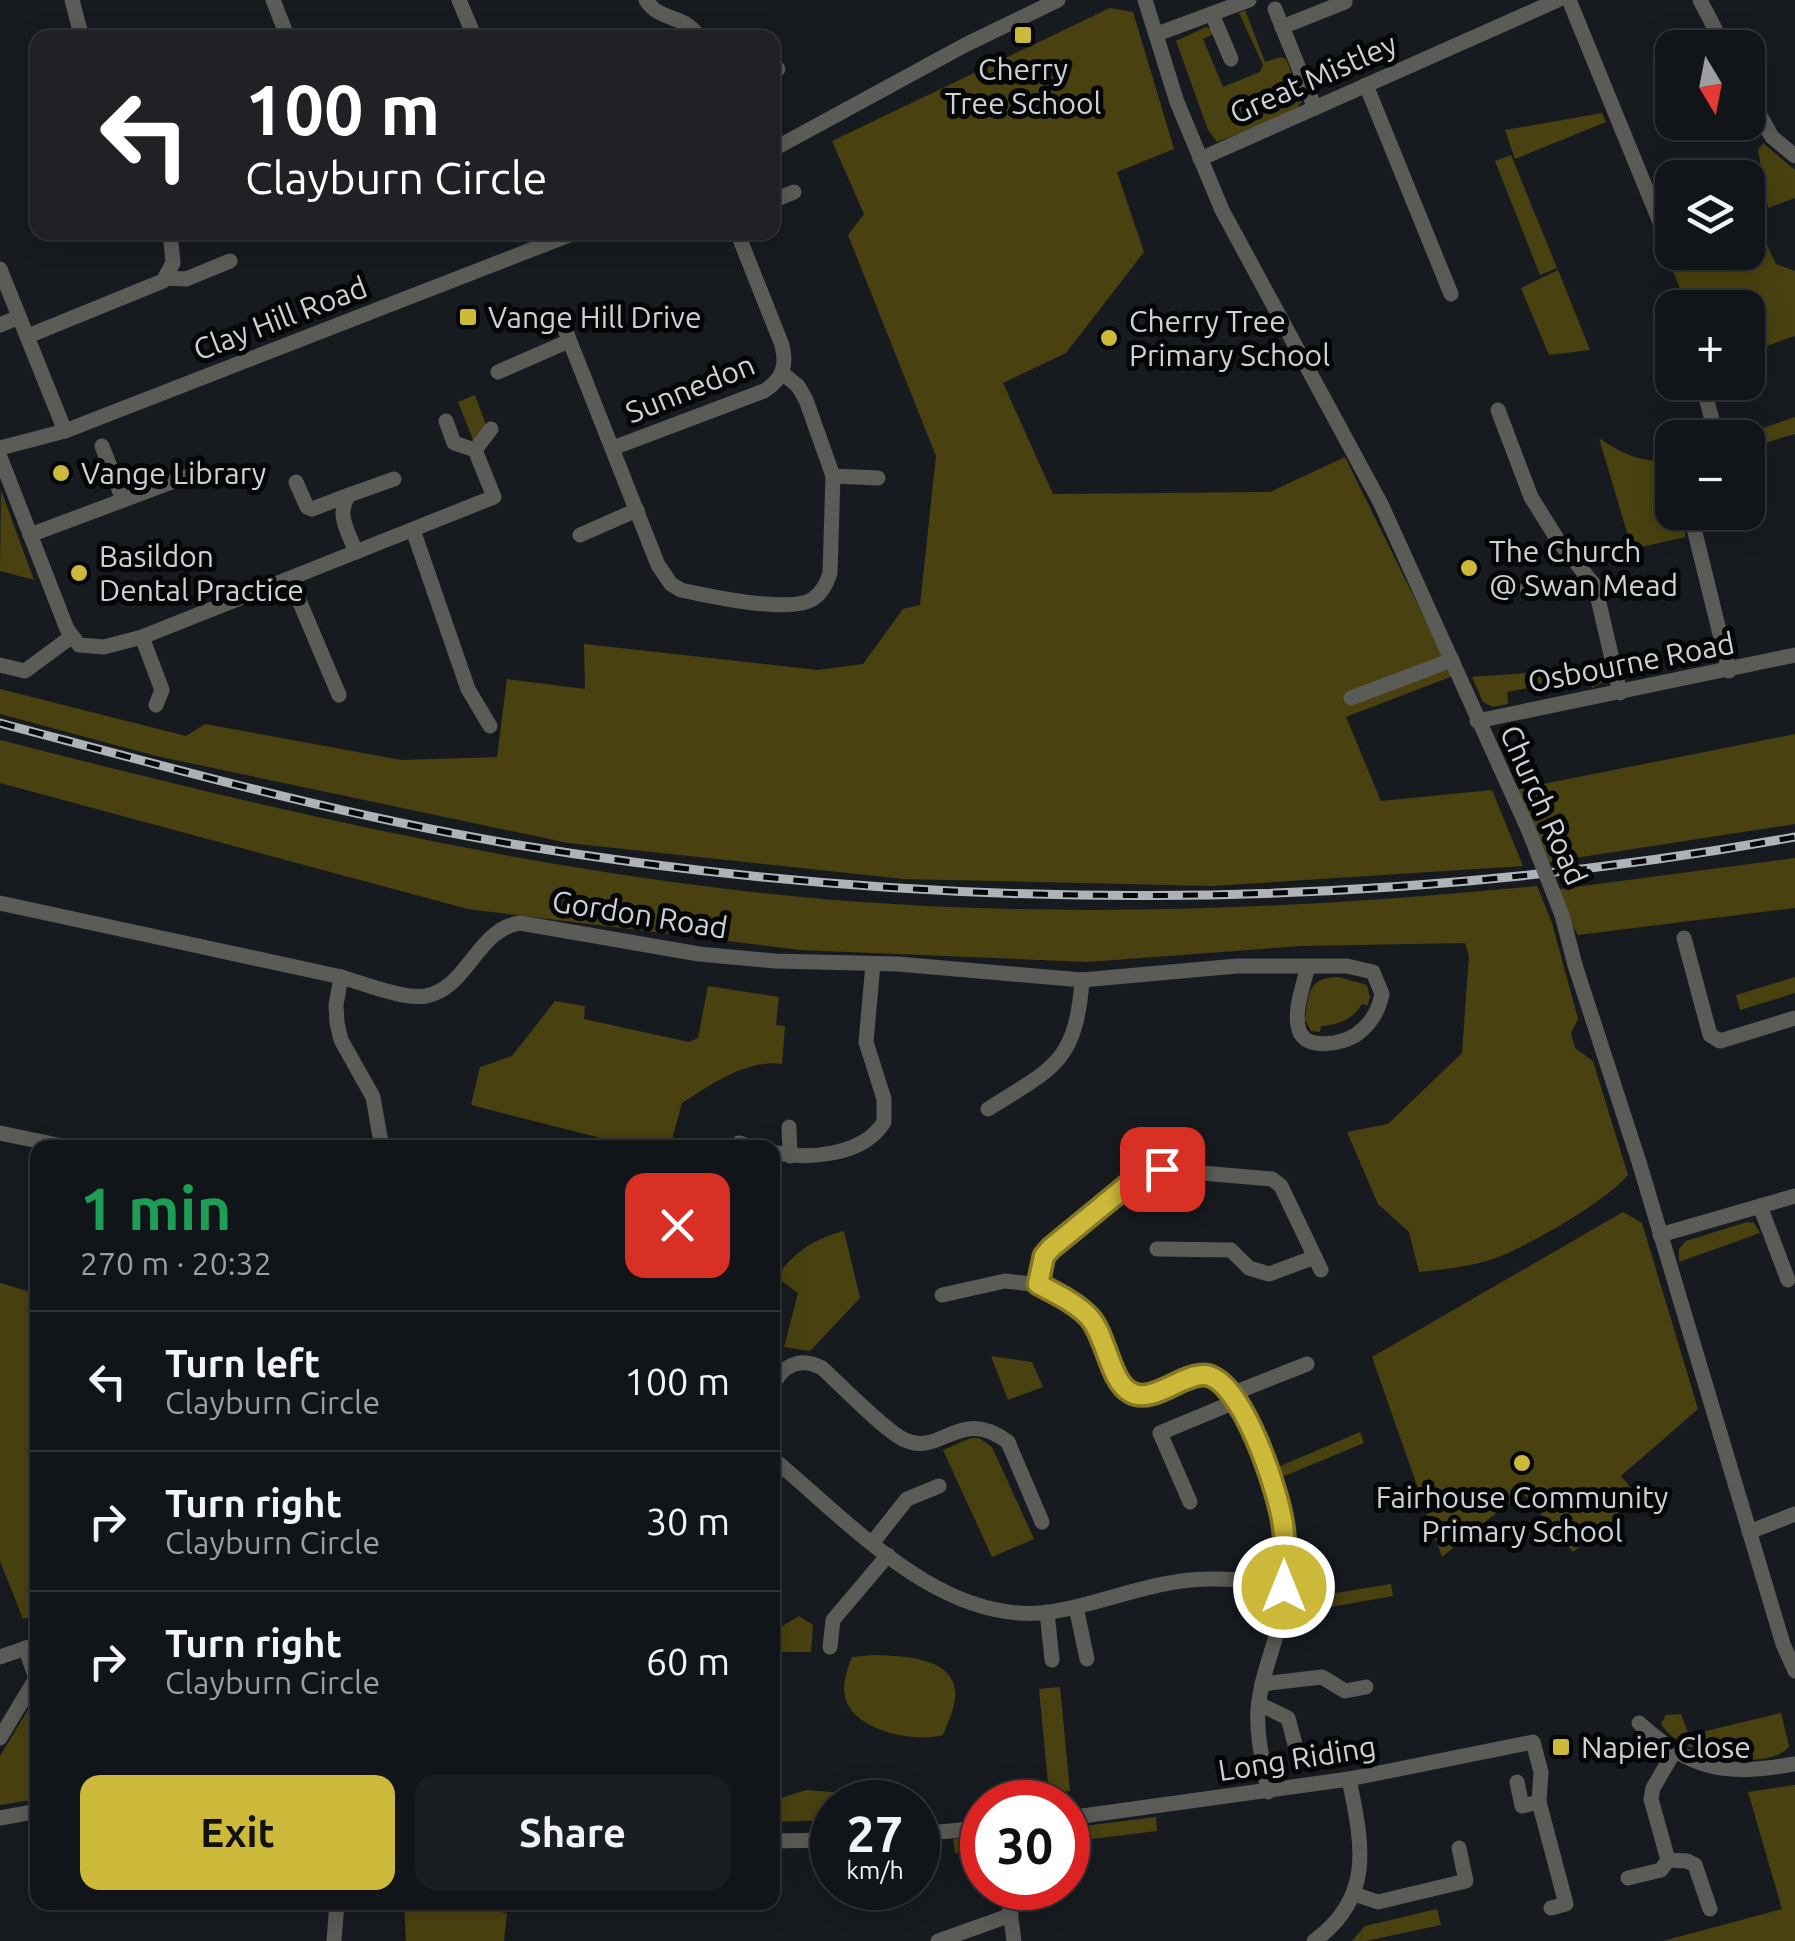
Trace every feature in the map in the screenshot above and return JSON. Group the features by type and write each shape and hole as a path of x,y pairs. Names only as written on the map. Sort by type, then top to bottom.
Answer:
{"street":[{"path":"72,0 80,30"},
{"path":"273,0 285,30"},
{"path":"460,0 472,30"},
{"path":"646,0 656,12 686,22 692,30"},
{"path":"780,145 1018,8 1058,0"},
{"name":"Church Road","path":"1145,0 1177,102 1200,159 1254,274 1381,504 1528,829 1562,915 1783,1644 1795,1671"},
{"path":"1157,34 1249,0"},
{"name":"Great Mistley","path":"1200,159 1558,0"},
{"path":"1569,0 1655,210"},
{"path":"1700,0 1715,30"},
{"path":"1282,26 1345,2"},
{"path":"1275,9 1315,108"},
{"path":"1212,14 1231,59"},
{"path":"1366,84 1452,294"},
{"path":"1765,124 1772,137 1795,156"},
{"path":"780,197 794,192"},
{"path":"28,336 154,286 165,278 173,263 171,240"},
{"name":"Clay Hill Road","path":"0,448 65,431 548,240"},
{"name":"Sunnedon","path":"613,448 776,384 785,364 782,345 739,240"},
{"path":"165,278 186,279 230,261"},
{"path":"0,269 65,431"},
{"path":"0,326 19,317"},
{"name":"Sunnedon","path":"561,318 664,576 681,590 801,604 821,592 830,573 833,476 806,400 798,386 782,373"},
{"path":"498,372 570,341"},
{"path":"1498,410 1531,497 1559,542 1592,582 1620,693"},
{"path":"0,457 72,637 79,645 90,648 142,637 494,497 475,450 454,443 446,421"},
{"path":"475,450 490,429"},
{"path":"102,446 123,500"},
{"path":"833,476 878,478"},
{"path":"30,535 185,477"},
{"path":"296,482 306,507 312,509 394,478"},
{"path":"349,495 342,516 356,552"},
{"path":"580,535 637,510"},
{"path":"413,530 468,689 490,726"},
{"path":"1694,530 1729,672"},
{"path":"290,579 340,695"},
{"path":"1527,588 1592,582"},
{"path":"0,665 25,671 72,637"},
{"path":"142,637 162,690 156,705"},
{"name":"Osbourne Road","path":"1477,720 1729,672 1795,655"},
{"path":"1351,698 1452,660"},
{"name":"Gordon Road","path":"0,902 412,996 436,993 497,930 520,923 699,954 1082,980 1185,969 1308,966 1365,968 1378,978 1382,994 1367,1026 1355,1036 1330,1043 1302,1036 1298,1020 1308,966"},
{"path":"1684,938 1710,1036 1720,1041 1795,1018"},
{"path":"780,1154 824,1154 867,1142 884,1122 884,1099 866,1042 873,964"},
{"path":"341,977 336,1005 341,1040 374,1096 381,1140"},
{"path":"988,1109 1049,1071 1064,1056 1080,1018 1082,980"},
{"path":"790,1127 790,1156"},
{"path":"0,1133 34,1140"},
{"path":"1038,1284 1044,1256 1051,1248 1117,1192 1140,1175 1155,1170 1272,1179 1281,1186 1318,1264 1269,1274 1249,1268 1231,1250 1157,1249"},
{"path":"1660,1236 1795,1196"},
{"path":"1760,1206 1788,1280"},
{"path":"942,1294 1006,1281 1038,1284 1092,1319 1121,1384 1130,1393 1142,1396 1201,1375 1216,1379 1248,1418 1283,1523 1282,1612 1259,1704 1268,1792"},
{"path":"780,1375 788,1366 816,1364 905,1440 928,1442 968,1427 996,1433 1008,1442 1042,1522"},
{"path":"1190,1502 1160,1433 1307,1364"},
{"path":"780,1465 888,1555 933,1587 972,1604 1019,1613 1047,1612 1202,1578 1275,1582 1284,1587"},
{"path":"873,1542 907,1499 939,1486"},
{"path":"1749,1532 1795,1514"},
{"path":"830,1647 834,1620 888,1555"},
{"path":"1076,1607 1087,1659"},
{"path":"1047,1612 1052,1660"},
{"path":"0,1657 30,1646"},
{"path":"1262,1684 1322,1677 1345,1691 1366,1687"},
{"path":"0,1738 30,1688"},
{"path":"1259,1704 1288,1718 1297,1752"},
{"path":"1639,1722 1674,1752 1720,1770 1795,1764"},
{"name":"Long Riding","path":"1090,1815 1349,1780 1532,1742 1541,1772 1539,1802"},
{"path":"1668,1860 1650,1799 1674,1752"},
{"path":"1314,1941 1340,1916 1354,1894 1361,1845 1349,1780"},
{"path":"1518,1782 1522,1806 1539,1802 1566,1904 1551,1908"},
{"path":"0,1818 30,1813"},
{"path":"780,1841 810,1840"},
{"path":"1354,1894 1378,1902 1466,1881 1459,1848"},
{"path":"1628,1878 1660,1870 1668,1860"},
{"path":"1668,1860 1695,1865 1710,1909"},
{"path":"334,1941 337,1910"},
{"path":"1010,1910 1014,1941"},
{"path":"938,1941 1011,1915"}],"shaded area":[{"path":"1110,8 1133,12 1174,149 1117,172 1144,252 1066,353 1003,383 1053,494 1270,492 1345,457 1453,676 1346,717 1381,801 1492,790 1523,866 1212,886 903,879 568,843 156,756 0,714 0,689 186,736 205,724 401,760 497,757 507,679 585,689 584,644 817,670 863,664 903,609 920,605 936,456 848,235 864,214 832,141"},
{"path":"1245,10 1265,62 1286,59 1302,101 1295,112 1217,142 1208,130 1176,41 1206,27 1212,30 1213,34 1203,39 1223,87 1260,72 1263,65 1239,13"},
{"path":"1602,113 1606,122 1515,159 1505,130"},
{"path":"1763,143 1795,170 1795,198 1768,208 1765,160 1760,160 1758,150"},
{"path":"1511,155 1557,268 1540,275 1495,161"},
{"path":"1765,241 1776,264 1795,271 1795,336 1765,346 1765,290 1681,290 1673,270 1765,270"},
{"path":"1558,270 1590,350 1549,355 1521,288"},
{"path":"475,395 486,425 474,442 458,402"},
{"path":"1795,417 1795,434 1765,443 1765,427"},
{"path":"1599,438 1633,456 1655,460 1655,530 1684,530 1686,537 1632,549"},
{"path":"1,490 34,580 0,571"},
{"path":"1604,667 1605,681 1592,688 1589,677 1507,692 1508,704 1493,707 1483,702 1472,677"},
{"path":"1795,734 1795,824 1549,862 1518,789"},
{"path":"0,740 265,805 442,843 621,875 814,898 1020,909 1124,910 1331,902 1537,886 1552,923 1578,1019 1571,1033 1575,1048 1593,1061 1628,1175 1585,1210 1510,1252 1477,1264 1419,1272 1409,1232 1378,1204 1347,1132 1388,1124 1462,1053 1469,956 1465,943 1301,946 1087,962 800,950 468,909 0,783"},
{"path":"1795,858 1795,908 1578,935 1552,890"},
{"path":"1339,977 1367,985 1368,1005 1362,1004 1345,1020 1321,1026 1320,1032 1311,1031 1305,1020 1312,988 1321,980"},
{"path":"1795,977 1795,993 1740,1010 1736,995"},
{"path":"708,986 779,997 776,1025 785,1026 782,1064 742,1069 682,1103 672,1140 608,1140 471,1105 480,1067 512,1056 555,1001 585,1006 584,1019 689,1042 698,1038"},
{"path":"1623,1212 1642,1223 1698,1409 1621,1476 1640,1499 1573,1552 1522,1492 1442,1557 1372,1357"},
{"path":"1754,1223 1760,1233 1679,1262 1679,1249 1686,1241"},
{"path":"844,1231 860,1298 810,1351 784,1347 798,1293 780,1280 780,1272 790,1260 823,1238"},
{"path":"0,1283 30,1292 30,1617 23,1619 0,1561"},
{"path":"991,1356 1032,1362 1043,1387 1008,1400"},
{"path":"1360,1432 1364,1443 1282,1477 1278,1467"},
{"path":"979,1438 992,1447 1034,1539 992,1557 943,1450"},
{"path":"1391,1584 1393,1596 1296,1613 1299,1599"},
{"path":"1248,1591 1270,1596 1267,1626"},
{"path":"799,1616 813,1625 811,1652 780,1652 780,1628"},
{"path":"852,1657 922,1660 944,1670 955,1695 943,1735 917,1737 886,1732 850,1709 844,1687"},
{"path":"1060,1687 1069,1780 1048,1780 1039,1689"},
{"path":"30,1707 30,1800 0,1805 0,1756"},
{"path":"1781,1713 1789,1746 1779,1755 1763,1759 1722,1757 1702,1751 1669,1734 1661,1723 1666,1715 1681,1714 1689,1735"},
{"path":"1795,1785 1795,1941 1663,1941 1782,1909 1748,1792"},
{"path":"810,1790 810,1821 780,1822 780,1798"},
{"path":"1156,1817 1157,1831 1090,1839 1090,1825"},
{"path":"960,1838 960,1852 955,1853 953,1839"},
{"path":"1437,1909 1441,1925 1352,1941 1365,1926"},
{"path":"404,1910 507,1913 504,1941 406,1941"}],"railway":[{"path":"0,723 252,789 442,831 666,866 827,883 989,893 1151,896 1313,891 1474,880 1635,862 1795,837"}],"place":[{"name":"Cherry Tree School","path":"1023,35"},
{"name":"Vange Hill Drive","path":"468,317"},
{"name":"Cherry Tree Primary School","path":"1109,338"},
{"name":"Vange Library","path":"61,473"},
{"name":"The Church @ Swan Mead","path":"1469,568"},
{"name":"Basildon Dental Practice","path":"79,573"},
{"name":"Fairhouse Community Primary School","path":"1522,1463"},
{"name":"Napier Close","path":"1561,1747"}],"route":[{"path":"1162,1169 1140,1175 1051,1248 1044,1256 1038,1284 1092,1319 1121,1384 1130,1393 1142,1396 1201,1375 1216,1379 1237,1401 1248,1418 1283,1523 1284,1587"}]}
